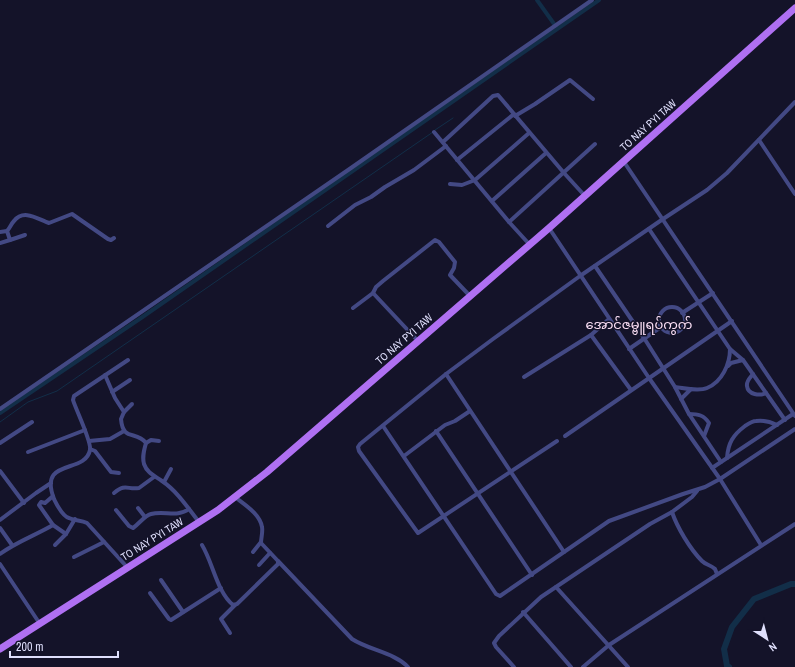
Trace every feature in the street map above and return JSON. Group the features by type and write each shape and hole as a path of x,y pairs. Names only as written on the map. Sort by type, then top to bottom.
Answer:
{"main road":[{"name":"TO NAY PYI TAW","path":"0,649 200,522 267,472 530,245 795,8"}],"street":[{"path":"0,409 592,0"},
{"path":"457,160 514,115 535,104 570,80 593,99"},
{"path":"443,142 496,94 499,95 546,153 585,196"},
{"path":"557,441 420,533 417,533 359,451 358,447 446,374 580,276 707,190 727,173 795,102"},
{"path":"434,132 530,245"},
{"path":"450,184 462,185 474,180 529,133"},
{"path":"759,140 795,194"},
{"path":"509,222 595,144"},
{"path":"328,226 385,186 414,170 446,146"},
{"path":"492,201 546,153"},
{"path":"624,162 794,415 784,420 712,468"},
{"path":"0,232 7,231 14,220 21,216 34,216 49,223 72,214 108,239 111,240 114,238"},
{"path":"549,228 648,378 720,479 761,545"},
{"path":"649,229 730,349 743,360 784,420"},
{"path":"7,231 10,240"},
{"path":"0,242 25,235"},
{"path":"353,308 373,293 376,287 383,281 435,240 439,242 455,262 454,268 450,275 470,296"},
{"path":"595,266 663,367 689,414 721,462"},
{"path":"373,293 418,341"},
{"path":"682,313 713,293"},
{"path":"668,308 675,308 682,313 684,321 683,325 677,332 668,332 661,327 659,318 664,310 668,308"},
{"path":"524,377 591,335 609,319"},
{"path":"565,436 663,367 732,321"},
{"path":"629,349 661,327"},
{"path":"591,335 631,390"},
{"path":"728,366 730,349"},
{"path":"127,567 87,523 80,520 69,519 65,515 56,503 53,496 51,478 55,473 79,462 89,454 89,442 73,400 74,397 128,360"},
{"path":"675,387 691,389 706,388 719,380 731,363 743,360"},
{"path":"446,374 564,552"},
{"path":"753,374 747,383 749,390 755,395 762,395 766,393"},
{"path":"105,375 112,392 124,412"},
{"path":"112,392 130,380"},
{"path":"681,399 691,389"},
{"path":"132,404 124,412 121,419 124,431 141,438 146,443"},
{"path":"404,456 424,442 436,431 470,410"},
{"path":"689,414 701,415 706,418 709,423 704,436"},
{"path":"727,458 728,447 732,438 737,432 755,420 770,422 777,425"},
{"path":"0,443 32,422"},
{"path":"384,426 497,595 502,595 609,521 682,494 697,490 720,479 795,429"},
{"path":"28,452 85,430"},
{"path":"89,442 110,438 124,431"},
{"path":"436,431 532,575"},
{"path":"159,441 151,440 146,443 144,462 147,469 154,477 164,482 200,522"},
{"path":"90,449 94,451 110,472 119,473"},
{"path":"164,482 171,469"},
{"path":"0,471 24,503"},
{"path":"114,493 126,487 136,489 139,488 154,477"},
{"path":"0,520 51,483"},
{"path":"514,667 496,647 494,642 523,612 556,587 650,524 672,512 692,497 697,490"},
{"path":"53,496 45,503 42,502 39,504 53,525 66,534"},
{"path":"235,497 252,511 260,521 262,528 261,542 253,552"},
{"path":"138,508 145,517"},
{"path":"116,510 131,527 135,527 145,517 154,513 181,514 189,509"},
{"path":"672,512 676,525 697,555 702,561 712,566 717,574"},
{"path":"55,545 66,534 75,519"},
{"path":"583,667 609,645 795,524"},
{"path":"0,554 12,546 53,525"},
{"path":"0,528 12,546"},
{"path":"74,557 104,542"},
{"path":"261,542 262,545 352,639 362,645 397,659 408,667"},
{"path":"202,545 209,557 221,588 231,603 235,605"},
{"path":"259,565 270,553"},
{"path":"230,633 221,619 278,564 276,559"},
{"path":"0,564 40,624"},
{"path":"160,580 184,612"},
{"path":"556,587 628,667"},
{"path":"150,593 170,620 221,588"},
{"path":"523,612 571,667"}],"waterway":[{"path":"537,0 557,28"},
{"path":"0,413 141,318 599,0"},
{"path":"435,130 453,118"},
{"path":"0,422 28,402 57,391 433,132"},
{"path":"729,667 727,666 724,649 732,627 754,599 791,584 795,584"}],"district":[{"name":"အောင်ဇမ္ဗူရပ်ကွက်","path":"639,324"}]}
